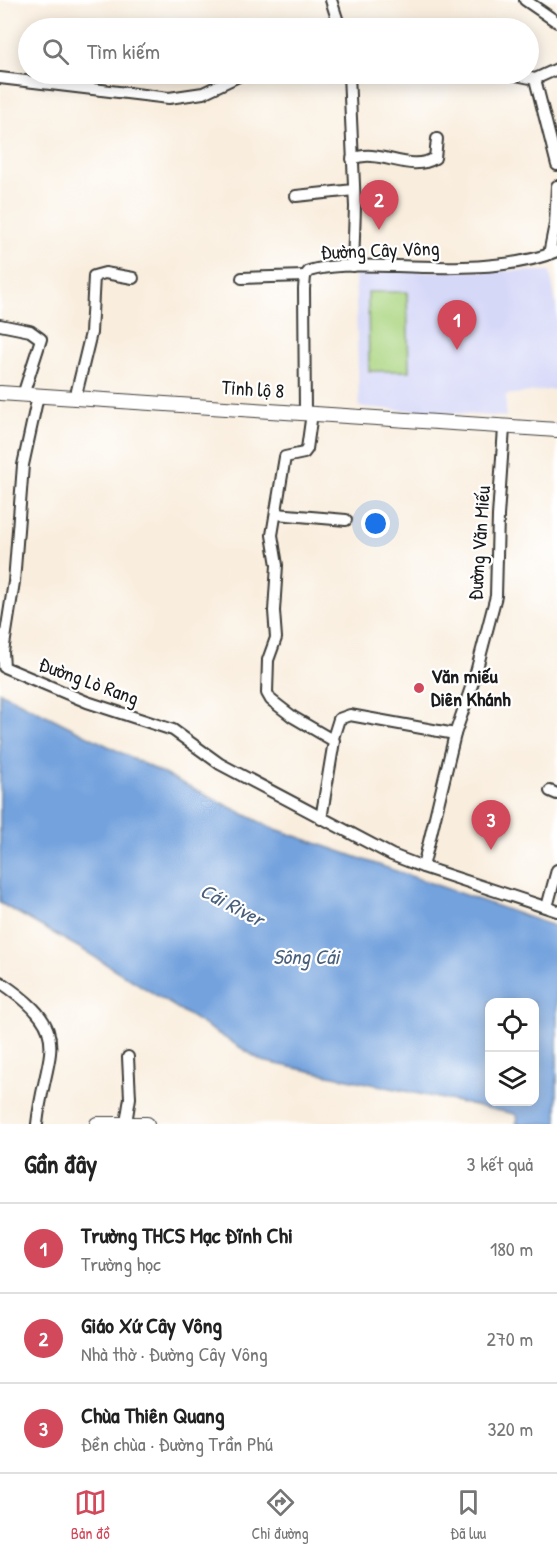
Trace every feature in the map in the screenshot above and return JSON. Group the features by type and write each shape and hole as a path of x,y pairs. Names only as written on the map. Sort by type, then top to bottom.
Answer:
{"main road":[{"name":"Tỉnh lộ 8","path":"0,393 504,428 557,429"},
{"path":"97,1124 144,1124"}],"street":[{"path":"331,0 337,18"},
{"path":"525,0 557,22"},
{"path":"539,77 557,69"},
{"path":"0,78 18,80"},
{"path":"51,84 169,98 203,93 222,84"},
{"path":"349,84 354,190 353,266"},
{"path":"536,84 557,165"},
{"path":"351,159 372,155 403,162 428,162 435,158 437,139"},
{"path":"553,253 557,186"},
{"path":"296,196 354,190"},
{"name":"Đường Cây Vông","path":"276,514 284,460 288,456 305,452 308,413 305,276 312,270 353,266 488,264 553,253"},
{"path":"75,399 91,333 94,276 105,273 133,278"},
{"path":"242,278 305,276"},
{"path":"0,325 30,331 41,339 23,395"},
{"name":"Đường Lò Rang","path":"38,396 23,465 14,582 3,652 4,667 87,702 162,726 183,736 220,764 282,795 321,819"},
{"name":"Đường Văn Miếu","path":"423,867 455,734 475,676 496,596 498,516 504,428"},
{"path":"333,738 293,717 271,700 267,693 268,660 276,638 273,611 277,565 272,541 276,514 346,520"},
{"path":"455,734 350,715 339,719 333,738 334,753 321,819 423,867 552,909 557,870"},
{"path":"0,982 33,1005 50,1037 51,1062 39,1103 37,1124"},
{"path":"126,1123 130,1098 128,1057"}],"shaded area":[{"path":"355,271 550,271 557,311 557,389 506,395 506,417 359,407"}],"green space":[{"path":"368,292 407,292 409,371 369,371"}],"water":[{"name":"Sông Cái","path":"0,692 270,827 557,927 557,1124 516,1124 518,1118 515,1114 262,1061 85,951 0,903"}],"place":[{"name":"Giáo Xứ Cây Vông","path":"379,230"},
{"name":"Trường THCS Mạc Đĩnh Chi","path":"457,350"},
{"name":"Văn miếu Diên Khánh","path":"419,688"},
{"name":"Chùa Thiên Quang","path":"491,850"}],"water label":[{"name":"Cái River","path":"232,905"}]}
